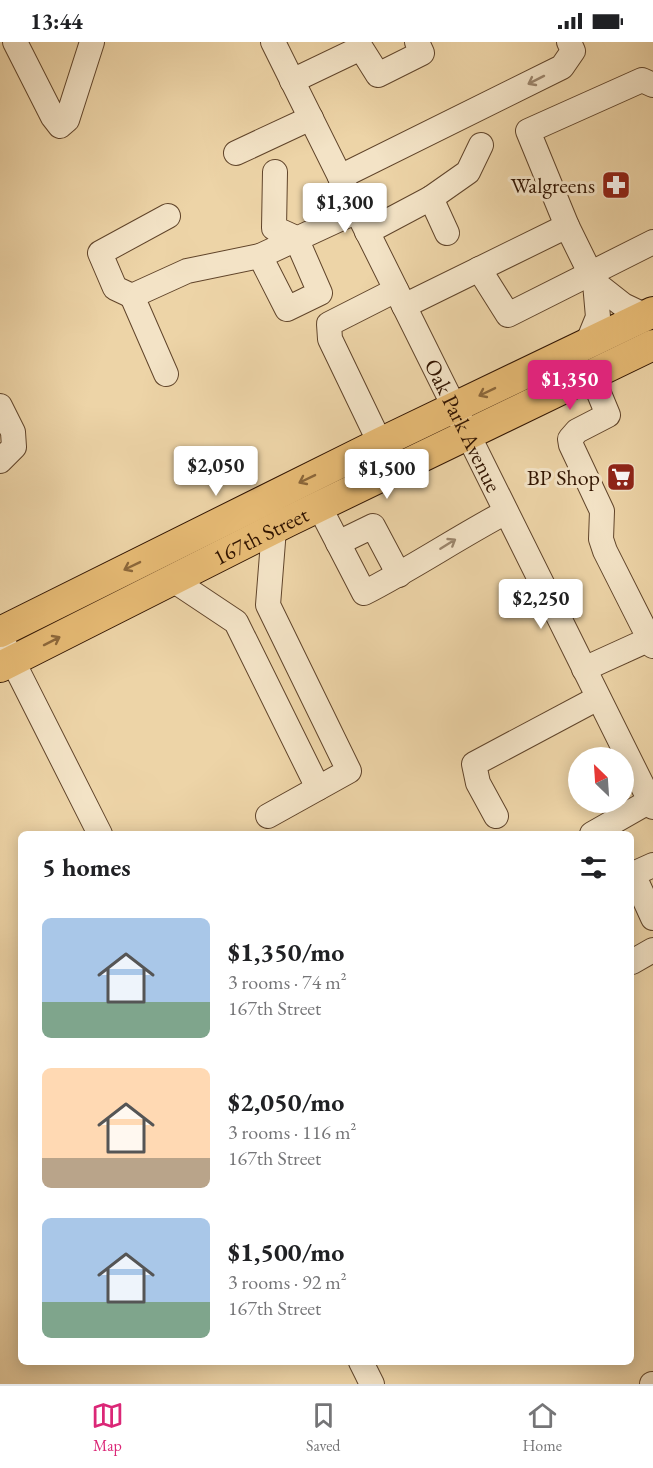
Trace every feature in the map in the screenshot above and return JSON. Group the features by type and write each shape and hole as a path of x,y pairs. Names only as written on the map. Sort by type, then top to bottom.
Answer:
{"main road":[{"name":"167th Street","path":"3,649 380,443 649,314"},
{"name":"167th Street","path":"3,649 173,580 319,506 653,345"}],"street":[{"path":"15,42 53,117 60,126 67,120 92,42"},
{"name":"Oak Park Avenue","path":"273,42 598,698 646,775 651,804"},
{"path":"292,81 359,45 378,75 422,53 417,42"},
{"path":"340,177 562,67 573,51 569,42"},
{"path":"587,344 598,317 592,278 567,226 528,131 642,80 653,84"},
{"path":"236,153 311,118"},
{"path":"132,296 187,271 261,256 296,238 362,222 431,198 468,172 481,145"},
{"path":"261,256 287,309 320,293 296,238 274,228 275,172"},
{"path":"431,198 447,233"},
{"path":"166,374 132,296 115,288 100,253 168,216"},
{"path":"380,443 330,339 329,324 479,269 567,226"},
{"path":"479,269 508,315 592,278 653,242"},
{"path":"592,278 623,305 649,314"},
{"path":"584,669 651,642 605,551 601,539 602,511 570,445 570,439 577,431 608,416 591,374"},
{"path":"0,406 13,432 7,454"},
{"path":"319,506 364,593 421,564 445,545 506,512"},
{"path":"338,543 373,526 399,575"},
{"path":"268,816 349,771 268,605 274,529"},
{"path":"173,580 236,622 318,788"},
{"path":"236,622 268,605"},
{"path":"3,649 98,831"},
{"path":"496,816 478,783 474,764 598,698"},
{"path":"598,831 651,804"},
{"path":"634,874 653,865"},
{"path":"634,876 653,918"},
{"path":"634,961 653,950"},
{"path":"362,1365 372,1384"}],"place":[{"name":"Walgreens","path":"616,185"},
{"name":"BP Shop","path":"621,477"}]}
